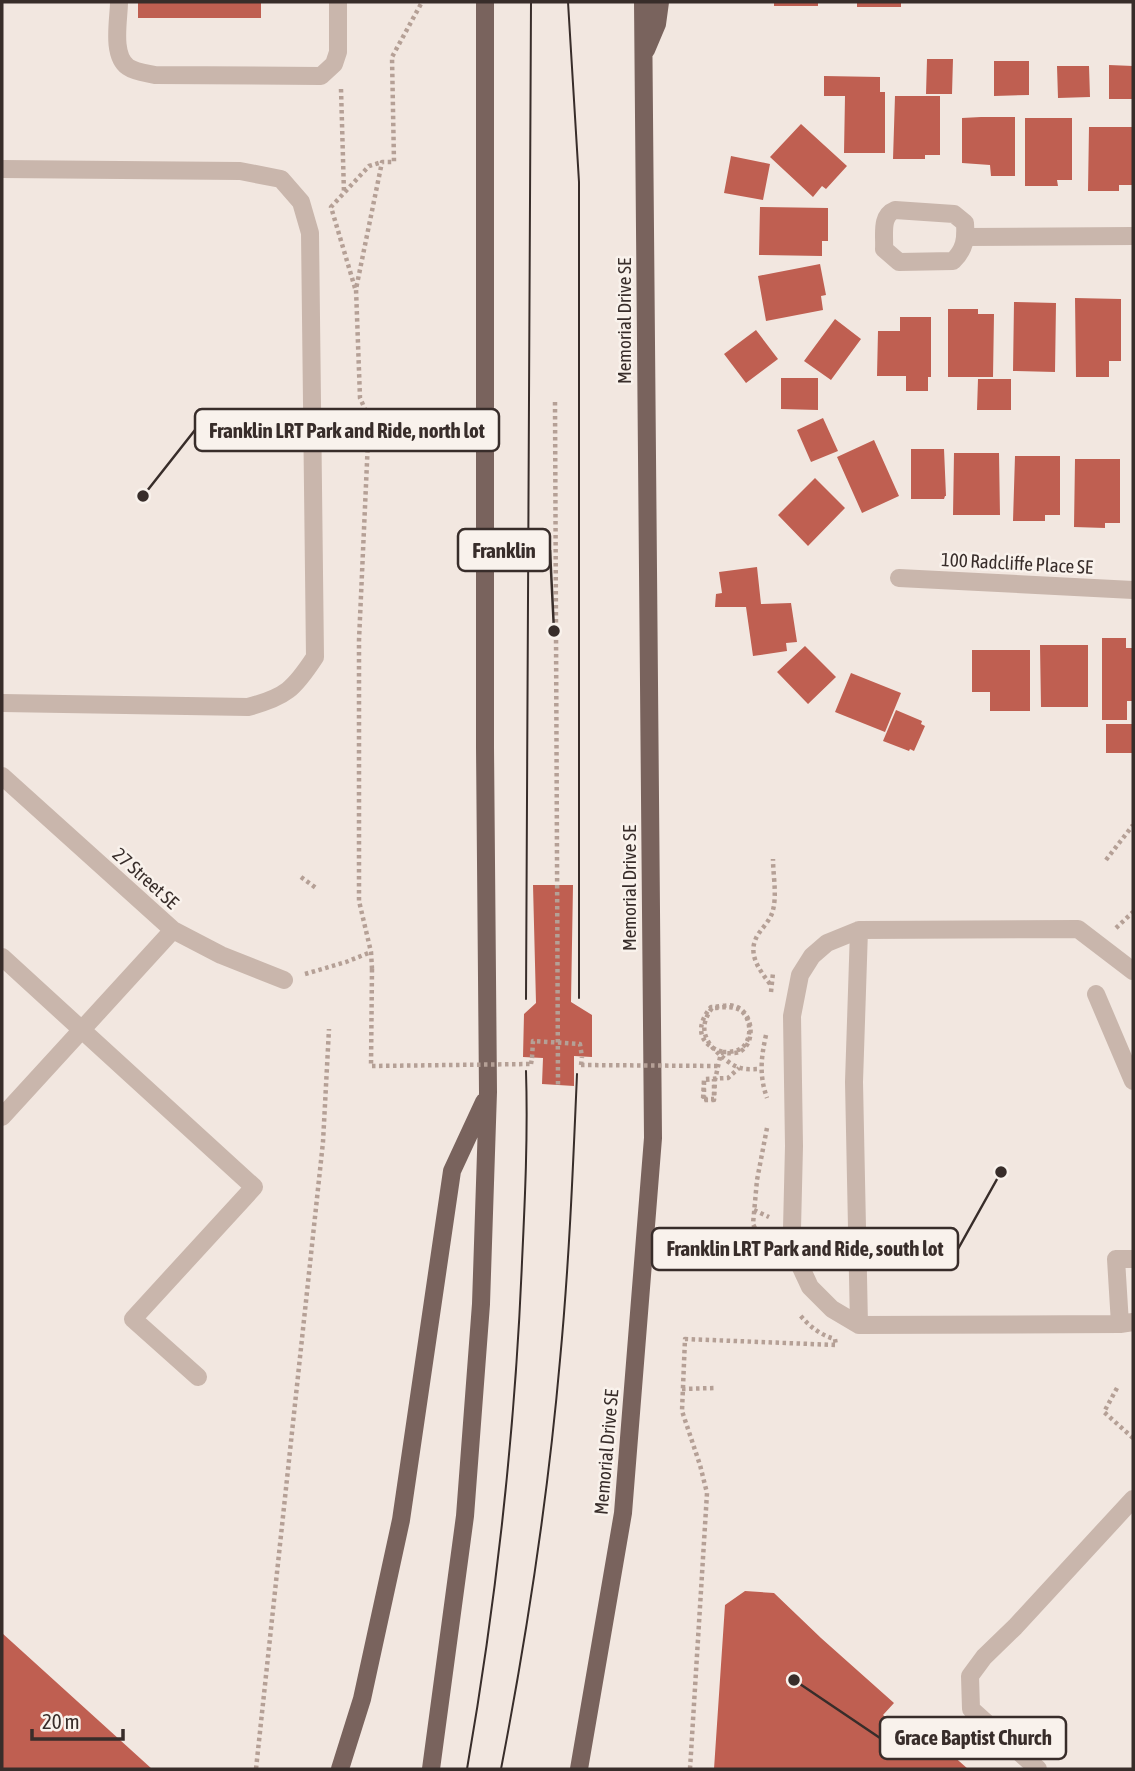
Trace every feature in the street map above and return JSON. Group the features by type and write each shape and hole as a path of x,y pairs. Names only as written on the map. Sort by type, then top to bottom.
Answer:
{"main road":[{"path":"431,1769 465,1516 481,1304 488,1092 485,2"},
{"name":"Memorial Drive SE","path":"579,1769 623,1513 653,1138 643,2"},
{"path":"643,57 657,24 660,2"},
{"path":"340,1769 362,1699 401,1520 452,1171 488,1092"}],"street":[{"path":"119,2 118,53 126,66 141,72 155,75 321,76 334,64 338,52 338,2"},
{"path":"2,169 240,171 281,180 302,202 310,233 315,657 298,683 288,691 275,700 248,707 2,703"},
{"path":"895,210 954,214 965,223 966,237 962,251 953,261 900,262 884,249 885,219 889,212 895,210"},
{"path":"966,237 1133,236"},
{"name":"100 Radcliffe Place SE","path":"899,578 1133,590"},
{"name":"27 Street SE","path":"2,776 173,930 221,955 284,980"},
{"path":"1133,971 1077,929 859,930 827,943 812,956 800,975 792,1016 792,1229 797,1259 810,1287 832,1309 859,1325 1127,1323 1116,1259 1133,1259"},
{"path":"2,1117 173,930"},
{"path":"859,930 854,1082 859,1325"},
{"path":"2,957 254,1187 133,1320 198,1377"},
{"path":"1096,994 1133,1082"},
{"path":"1038,1769 971,1709 970,1676 984,1657 1133,1499"}],"path":[{"path":"356,289 331,207 369,166 394,162 393,57 422,2"},
{"path":"341,117 344,194"},
{"path":"382,162 356,289 360,398 369,418 359,640 359,901 371,952 370,1066 531,1064 533,1041 580,1044 581,1065 719,1066"},
{"path":"555,402 558,1085"},
{"path":"1106,860 1133,825"},
{"path":"770,985 756,965 753,953 757,936 774,909 773,859"},
{"path":"301,877 316,888"},
{"path":"284,980 371,952"},
{"path":"739,1068 728,1077 704,1079 703,1100 714,1100 714,1079 704,1080 704,1099 714,1099 715,1080 719,1066 722,1053 739,1052 747,1045 750,1037 750,1018 744,1011 734,1006 711,1007 701,1024 703,1040 711,1049 723,1052 738,1051 746,1044 748,1036 749,1019 744,1012 734,1008 712,1008 705,1018 703,1030 711,1047 739,1068 760,1069"},
{"path":"767,1104 760,1069 768,1026"},
{"path":"256,1769 323,1142 330,1029"},
{"path":"767,1120 753,1224 773,1265"},
{"path":"690,1769 707,1493 682,1411 685,1339 836,1345 835,1339 808,1325 795,1309"},
{"path":"682,1389 715,1388"},
{"path":"1117,1388 1104,1412 1133,1438"}],"building":[{"path":"138,2 261,2 261,18 138,18"},
{"path":"774,2 818,2 818,6 774,6"},
{"path":"857,2 901,2 901,7 857,7"},
{"path":"927,59 953,59 952,94 926,94"},
{"path":"994,61 1029,61 1029,95 994,96"},
{"path":"1109,65 1133,66 1133,99 1109,99"},
{"path":"1057,66 1089,66 1090,97 1058,98"},
{"path":"824,76 880,77 880,92 885,92 885,153 844,153 845,96 824,96"},
{"path":"895,96 940,96 940,155 925,155 925,159 893,159"},
{"path":"1015,117 1015,176 991,176 990,165 962,163 962,118"},
{"path":"1025,118 1072,118 1072,180 1057,180 1058,186 1025,186"},
{"path":"801,124 847,166 826,189 822,186 813,197 770,157"},
{"path":"1089,127 1133,127 1133,185 1119,185 1119,191 1088,191"},
{"path":"731,156 770,164 763,200 724,193"},
{"path":"760,207 828,208 828,241 822,241 822,256 759,255"},
{"path":"820,264 826,295 821,296 823,310 766,321 758,276"},
{"path":"1075,298 1121,299 1121,361 1109,361 1109,377 1076,377"},
{"path":"1014,302 1056,303 1055,372 1013,371"},
{"path":"948,309 978,309 978,314 994,314 993,377 948,377"},
{"path":"900,317 931,317 931,377 928,377 928,391 906,391 906,376 877,376 878,331 900,331"},
{"path":"835,319 861,339 831,380 804,361"},
{"path":"756,330 778,359 746,383 724,354"},
{"path":"781,378 818,378 818,410 781,409"},
{"path":"978,379 1011,379 1011,410 977,410"},
{"path":"823,418 838,451 811,462 797,430"},
{"path":"874,440 899,496 862,513 837,457"},
{"path":"911,449 944,449 944,499 911,499"},
{"path":"954,453 999,453 1000,515 953,515"},
{"path":"1015,456 1060,456 1060,515 1045,515 1045,521 1013,521"},
{"path":"1075,459 1120,459 1120,523 1105,523 1105,528 1074,527"},
{"path":"815,478 845,508 808,546 778,515"},
{"path":"757,567 761,604 791,603 797,642 786,643 787,651 753,656 746,607 715,607 716,594 722,593 719,572"},
{"path":"1102,638 1126,638 1126,648 1133,648 1133,701 1127,701 1127,720 1102,720"},
{"path":"1040,645 1088,645 1088,707 1041,707"},
{"path":"805,646 836,677 808,704 777,672"},
{"path":"972,650 1030,650 1030,711 990,711 990,692 972,692"},
{"path":"851,673 901,693 885,732 835,712"},
{"path":"896,710 922,721 921,724 925,726 914,751 883,741"},
{"path":"1106,724 1133,724 1133,753 1106,753"},
{"path":"533,885 573,885 571,1002 592,1015 592,1057 574,1056 574,1086 542,1084 543,1058 523,1057 524,1014 536,1003"},
{"path":"745,1591 774,1593 894,1703 883,1715 923,1751 934,1739 968,1769 714,1769 725,1605"},
{"path":"2,1633 152,1769 2,1769"}],"tram line":[{"path":"526,999 531,2"},
{"path":"568,2 579,182 579,998"},
{"path":"467,1769 495,1580 515,1390 524,1215 526,1071"},
{"path":"501,1769 536,1565 555,1411 568,1253 577,1074"}],"place":[{"name":"Franklin LRT Park and Ride, north lot","path":"143,496"},
{"name":"Franklin","path":"554,631"},
{"name":"Franklin LRT Park and Ride, south lot","path":"1001,1172"},
{"name":"Grace Baptist Church","path":"794,1680"}]}
